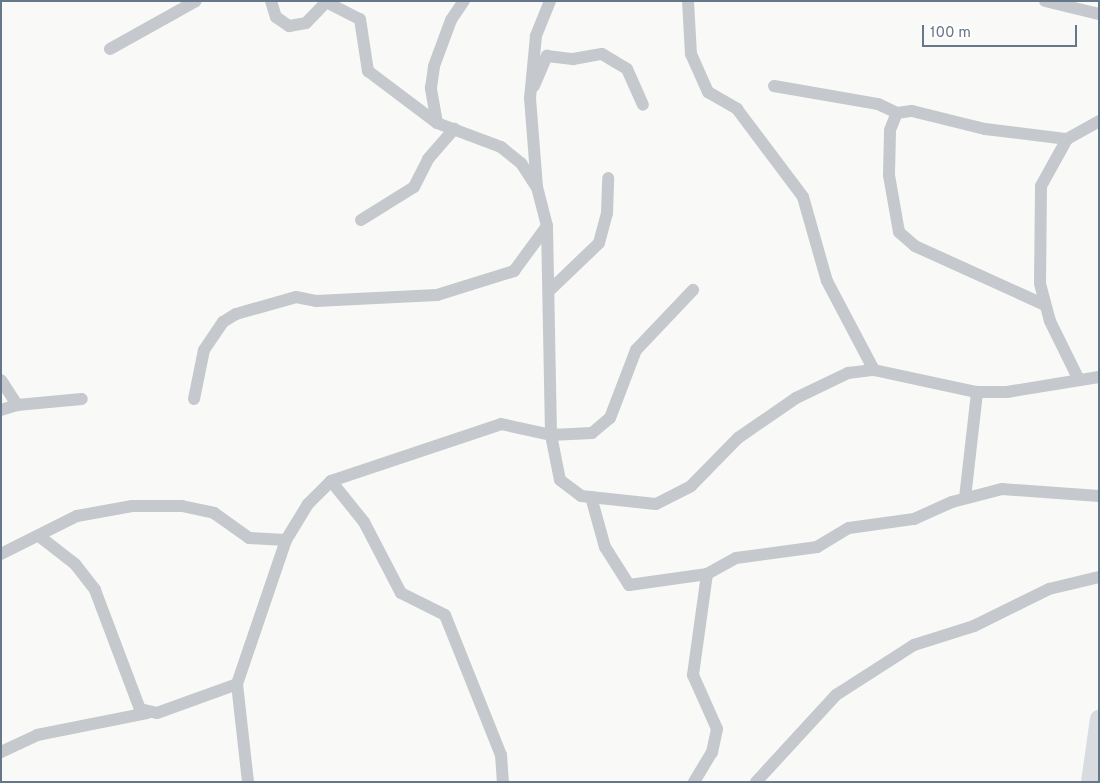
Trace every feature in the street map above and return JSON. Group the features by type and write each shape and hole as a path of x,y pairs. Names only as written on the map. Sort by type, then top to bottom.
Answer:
{"street":[{"path":"110,50 196,1"},
{"path":"271,1 276,17 290,26 306,23 326,2 360,19 368,71 437,123 502,147 521,163 537,187"},
{"path":"279,1 290,26"},
{"path":"437,123 431,88 434,66 451,20 464,1"},
{"path":"550,1 536,36 530,98 537,187 547,226 551,435 560,480 581,496 656,504 690,486 738,438 796,398 848,373 874,370 977,392 1006,392 1078,378 1099,377"},
{"path":"688,1 691,54 708,92 737,109 803,197 826,281 874,370"},
{"path":"1045,1 1099,14"},
{"path":"530,98 547,56 573,59 602,54 627,69 643,105"},
{"path":"774,86 878,104 897,113 912,111 986,130 1067,139"},
{"path":"897,113 890,130 889,175 899,232 915,246 1046,306"},
{"path":"1078,378 1046,306 1040,283 1041,186 1067,139 1099,121"},
{"path":"361,220 414,187 428,159 454,129"},
{"path":"549,291 599,243 607,213 608,178"},
{"path":"194,398 204,350 223,322 236,314 296,297 316,301 437,295 514,271 547,226"},
{"path":"248,782 237,684 286,540 308,504 331,481 501,424 551,435 592,433 610,418 636,350 693,290"},
{"path":"1,380 17,405"},
{"path":"965,498 977,392"},
{"path":"1,410 17,405 82,399"},
{"path":"331,481 364,522 402,593 445,615 501,755 503,782"},
{"path":"591,497 605,547 629,585 707,574 736,558 817,547 849,528 914,519 965,498 1002,489 1099,496"},
{"path":"1,554 77,516 132,506 182,506 214,513 249,538 286,540"},
{"path":"39,536 75,564 96,590 116,635 140,709 147,713"},
{"path":"694,782 712,752 717,729 693,675 707,574"},
{"path":"756,782 836,695 914,645 974,626 1049,589 1099,577"},
{"path":"1,752 37,735 147,713 237,684"},
{"path":"1090,782 1099,719"}]}
